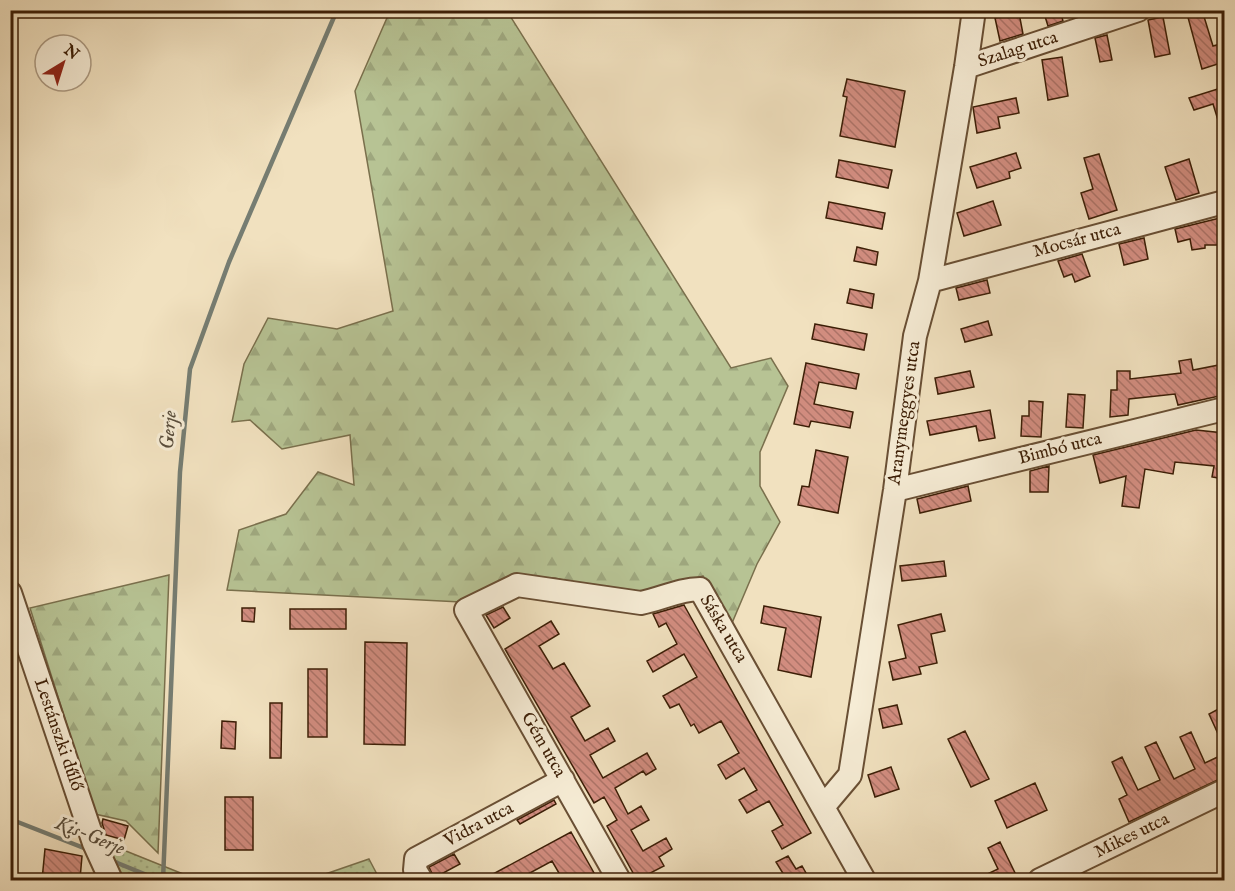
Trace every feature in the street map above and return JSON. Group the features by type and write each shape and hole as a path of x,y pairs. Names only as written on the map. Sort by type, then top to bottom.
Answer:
{"street":[{"name":"Aranymeggyes utca","path":"823,807 850,775 895,490 915,336 930,281 974,10"},
{"name":"Szalag utca","path":"966,67 1138,10"},
{"name":"Mocsár utca","path":"930,281 1224,202"},
{"name":"Bimbó utca","path":"895,490 1224,409"},
{"name":"Sáska utca","path":"466,610 517,585 641,603 687,589 700,589 864,880"},
{"name":"Lestánszki dűlő","path":"10,593 94,843 107,872"},
{"name":"Gém utca","path":"466,610 619,880"},
{"name":"Vidra utca","path":"421,880 416,870 416,859 563,780"},
{"name":"Mikes utca","path":"1040,880 1224,791"}],"green space":[{"path":"390,11 507,11 731,368 771,358 788,386 760,452 760,486 780,522 757,564 732,623 703,576 654,592 601,590 555,578 513,577 461,602 227,590 239,530 286,514 318,472 354,485 350,435 282,449 250,420 232,422 244,364 268,318 337,329 393,311 355,91"},
{"path":"169,575 158,853 126,821 95,814 30,608"},
{"path":"101,841 198,880 121,880"},
{"path":"369,859 380,880 308,880"}],"building":[{"path":"1043,10 1060,10 1063,21 1048,26"},
{"path":"1186,10 1202,10 1213,46 1224,43 1224,62 1202,69"},
{"path":"1019,13 1023,34 1000,41 995,18"},
{"path":"1163,17 1170,54 1155,57 1148,20"},
{"path":"1107,35 1112,60 1100,62 1095,38"},
{"path":"1062,57 1068,96 1048,100 1042,60"},
{"path":"847,79 905,91 895,147 840,136 847,97 843,96"},
{"path":"1224,87 1224,133 1222,133 1213,104 1194,110 1189,98"},
{"path":"1016,98 1019,113 998,117 1000,128 977,133 973,107"},
{"path":"1016,153 1021,168 1009,172 1010,178 977,188 970,167"},
{"path":"1099,154 1117,210 1089,219 1081,193 1093,189 1084,158"},
{"path":"1189,159 1199,193 1176,200 1165,167"},
{"path":"839,160 892,170 888,188 836,177"},
{"path":"993,201 1001,225 964,236 957,213"},
{"path":"829,202 885,213 882,229 826,218"},
{"path":"1224,217 1224,245 1205,245 1205,248 1192,250 1190,239 1178,242 1175,229"},
{"path":"1144,238 1148,259 1124,265 1119,244"},
{"path":"857,247 878,252 876,265 854,261"},
{"path":"1082,254 1090,276 1075,282 1072,274 1064,277 1058,261"},
{"path":"987,280 990,293 959,300 956,288"},
{"path":"850,289 874,294 872,308 847,303"},
{"path":"988,321 992,335 965,342 961,329"},
{"path":"815,324 867,334 864,350 812,339"},
{"path":"1191,359 1193,370 1224,364 1224,395 1178,405 1175,394 1129,399 1128,415 1110,417 1111,390 1117,390 1117,371 1130,371 1130,379 1181,373 1179,361"},
{"path":"806,363 859,374 856,389 819,382 814,404 853,412 850,428 811,421 809,427 794,424"},
{"path":"970,371 974,387 938,394 935,378"},
{"path":"1068,394 1085,395 1083,428 1066,427"},
{"path":"1029,401 1043,402 1041,437 1021,436 1022,416 1029,416"},
{"path":"990,410 995,438 979,441 976,426 930,435 927,421"},
{"path":"1196,430 1224,433 1224,479 1212,477 1214,466 1175,462 1173,474 1145,469 1139,508 1122,506 1126,476 1100,483 1093,455"},
{"path":"816,450 848,457 838,513 798,505 802,486 809,487"},
{"path":"1049,466 1048,492 1030,492 1030,471"},
{"path":"968,486 971,501 920,513 917,499"},
{"path":"944,561 946,576 902,581 900,566"},
{"path":"684,605 811,833 782,849 772,831 783,825 769,801 747,813 739,800 757,790 744,768 726,779 718,765 739,753 721,721 699,733 694,724 691,726 679,704 670,708 663,696 697,677 684,654 653,672 647,661 677,644 666,623 659,627 653,614"},
{"path":"764,606 821,617 811,677 778,670 786,628 761,623"},
{"path":"503,607 510,618 494,628 486,615"},
{"path":"242,608 255,608 254,622 242,621"},
{"path":"290,609 346,609 346,629 290,629"},
{"path":"941,614 945,631 931,634 937,663 919,667 921,674 893,680 889,662 906,658 898,625"},
{"path":"551,621 559,634 539,646 553,669 564,663 590,706 571,717 585,741 608,728 615,741 590,755 603,778 647,753 656,769 646,775 643,771 615,788 628,814 641,806 649,820 631,830 643,851 666,838 672,849 659,857 664,866 637,880 607,826 617,820 604,797 594,803 505,649"},
{"path":"365,642 407,643 405,745 364,744"},
{"path":"308,669 327,669 327,737 308,737"},
{"path":"270,703 282,703 281,758 270,758"},
{"path":"897,705 902,724 883,728 879,709"},
{"path":"1224,706 1224,747 1209,714"},
{"path":"222,721 236,722 235,749 221,748"},
{"path":"965,731 989,779 971,787 948,739"},
{"path":"1191,732 1205,763 1224,754 1224,777 1129,822 1119,799 1127,795 1112,762 1122,757 1138,790 1160,780 1145,747 1156,742 1174,779 1195,769 1180,737"},
{"path":"891,767 899,789 875,797 868,775"},
{"path":"1035,783 1047,810 1007,828 995,801"},
{"path":"225,797 253,797 253,850 225,850"},
{"path":"554,800 556,804 520,824 517,820"},
{"path":"103,819 128,826 124,840 106,835"},
{"path":"571,832 598,880 563,880 552,861 526,875 529,880 482,880"},
{"path":"1000,842 1017,877 1011,880 975,880 998,869 988,848"},
{"path":"45,849 82,856 80,879 55,874 55,880 42,880"},
{"path":"454,854 460,864 434,878 429,867"},
{"path":"788,856 796,869 802,866 810,880 774,880 784,875 776,862"}],"waterway":[{"name":"Gerje","path":"163,880 180,472 190,369 229,262 337,10"},
{"name":"Kis-Gerje","path":"10,819 89,850"},
{"name":"Kis-Gerje","path":"110,860 159,880"}]}
